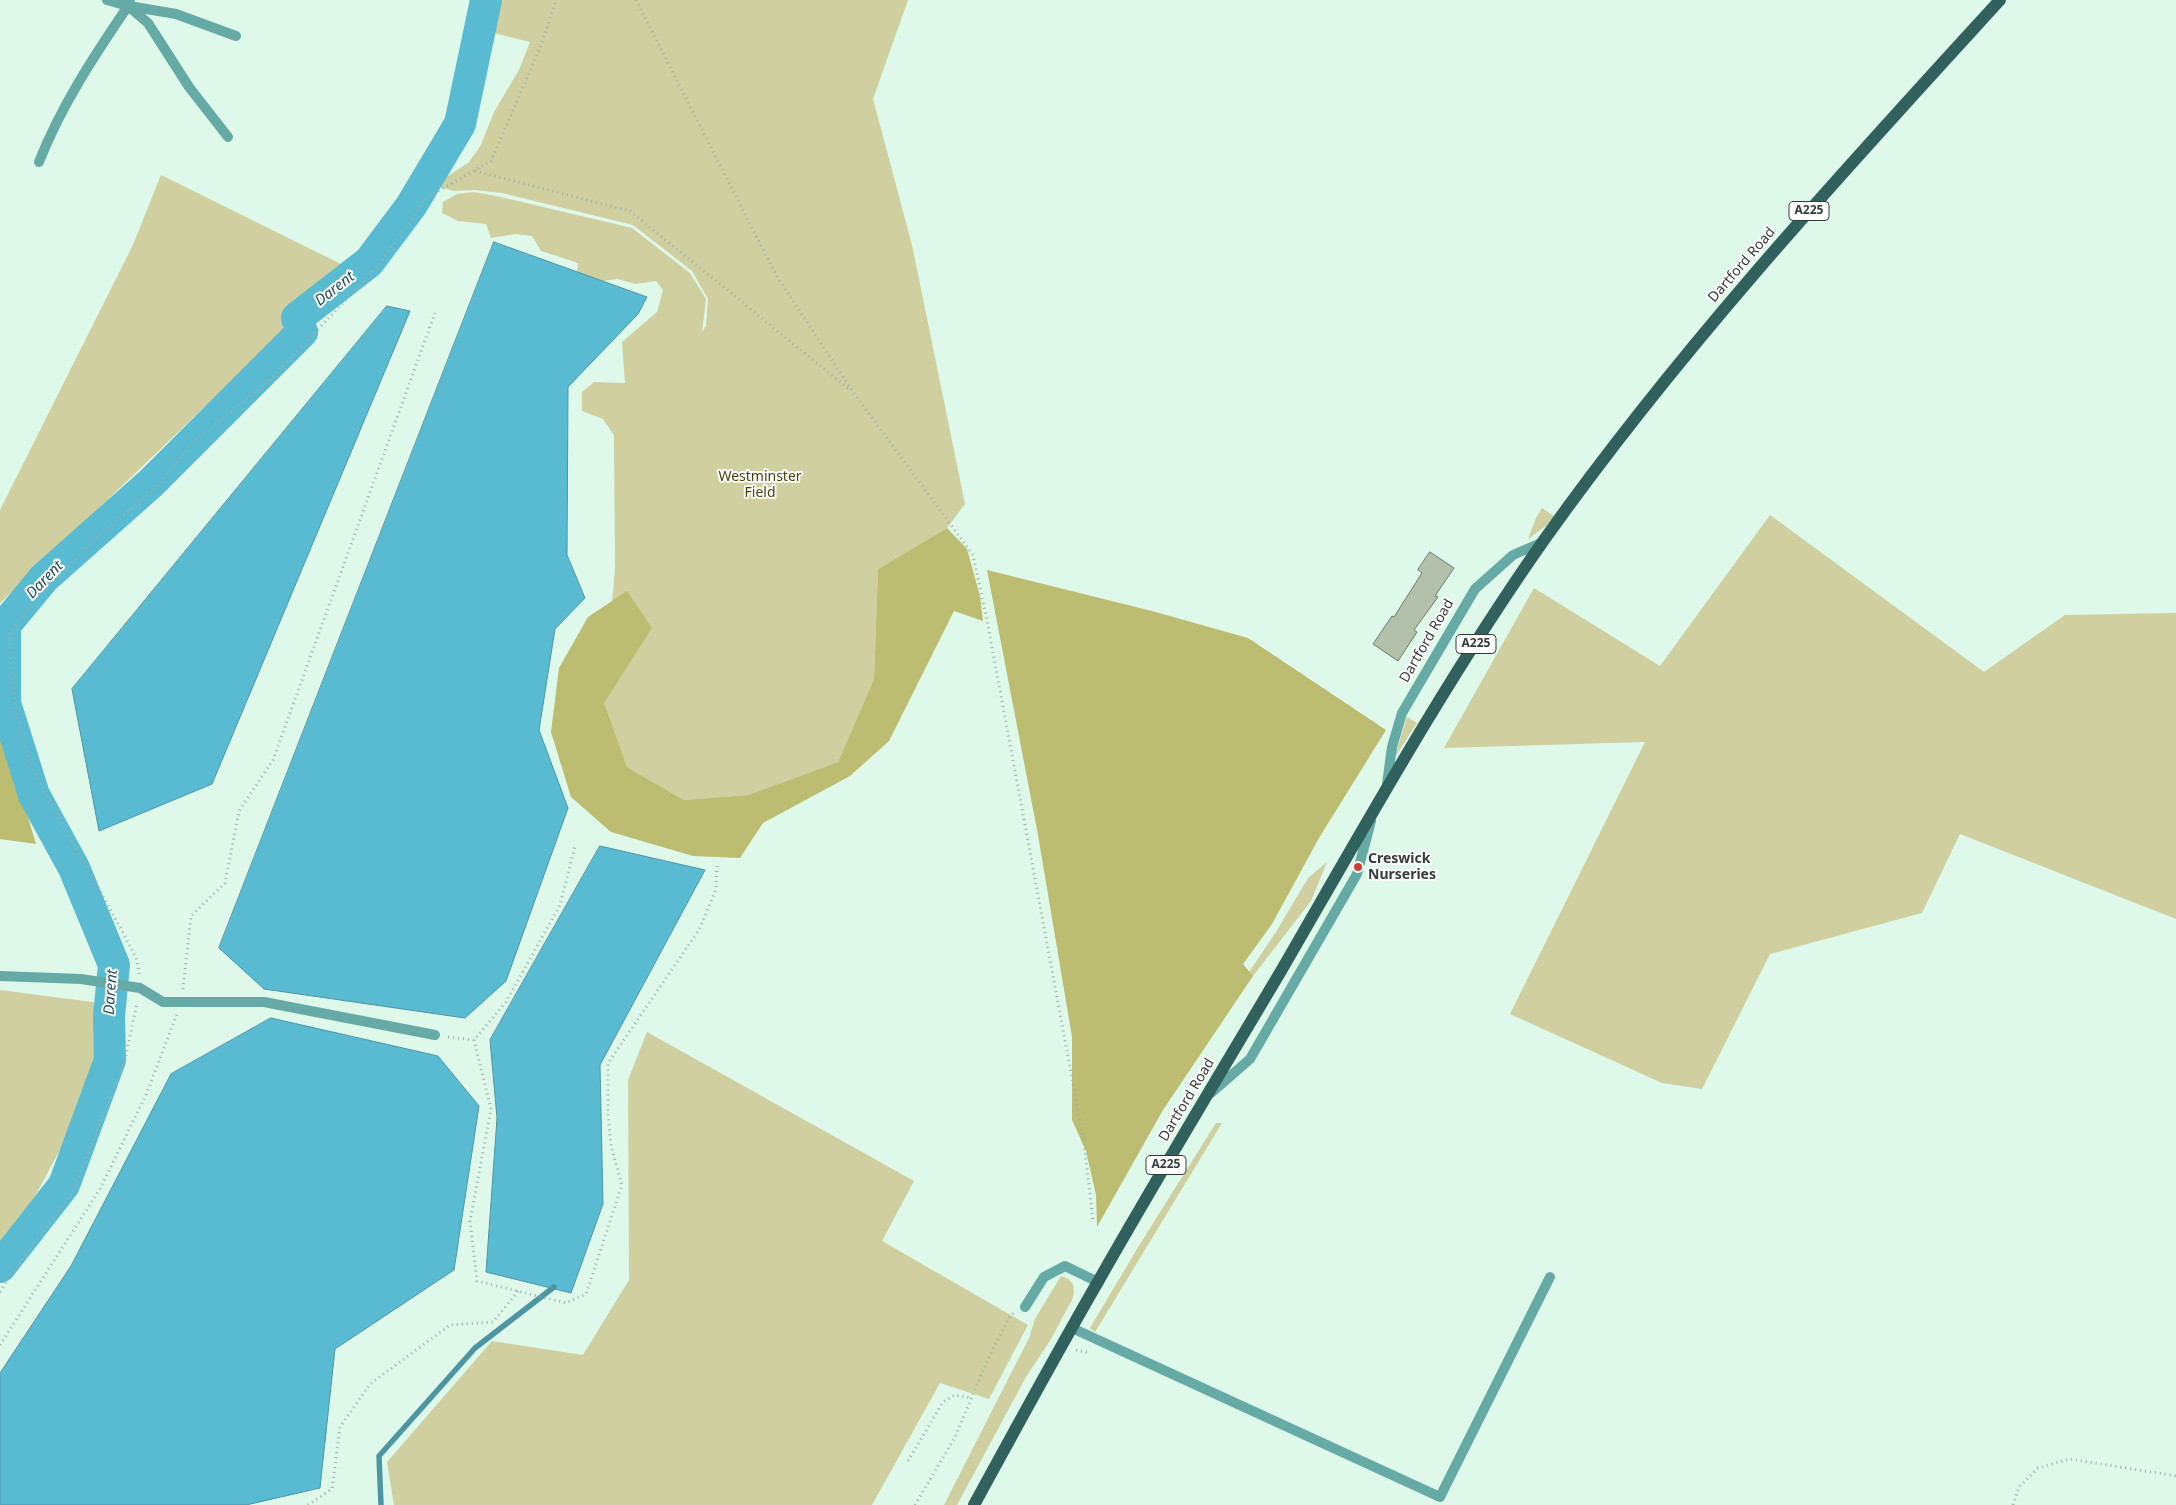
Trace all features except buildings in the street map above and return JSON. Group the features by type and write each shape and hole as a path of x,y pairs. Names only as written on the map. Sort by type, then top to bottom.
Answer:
{"main road":[{"name":"Dartford Road","path":"974,1505 1098,1282 1386,790 1442,697 1544,542 1626,430 1734,295 1851,163 2000,0"}],"street":[{"path":"107,0 176,14 236,36"},
{"path":"129,3 148,23 189,87 228,136"},
{"path":"39,162 52,130 68,100 129,3"},
{"name":"Dartford Road","path":"1386,790 1392,747 1402,713 1475,589 1513,555 1544,542"},
{"path":"1204,1099 1250,1059 1356,874 1373,813"},
{"path":"0,976 81,979 137,988 163,1002 264,1002 435,1035"},
{"path":"1025,1307 1044,1277 1065,1266 1098,1282"},
{"path":"1072,1328 1440,1497 1550,1277"}],"path":[{"path":"0,1292 72,1193 124,1064 137,988 137,960 30,765 16,715 9,635 32,602 103,532 156,488 192,443 270,380 377,266 426,198 492,161 541,45 556,0"},
{"path":"636,0 776,275 853,392 973,555 987,620 1082,1134 1093,1220"},
{"path":"475,171 630,211 853,392"},
{"path":"0,1346 100,1189 146,1095 181,1002 191,916 225,883 239,811 274,760 436,310"},
{"path":"474,1040 506,1002 560,905 575,846"},
{"path":"474,1040 492,1109 470,1221 477,1281 529,1292 566,1303 586,1294 622,1185 611,1146 608,1113 608,1063 699,930 716,890 717,865"},
{"path":"435,1035 474,1040"},
{"path":"308,1505 332,1489 340,1428 370,1384 450,1325 493,1322 519,1290"},
{"path":"915,1505 955,1437 987,1362 1010,1316 1025,1307"},
{"path":"908,1461 943,1402 955,1395 972,1398"},
{"path":"2013,1505 2019,1487 2038,1468 2070,1459 2176,1476"}],"green space":[{"name":"Westminster Field","path":"489,0 908,0 873,99 912,245 965,504 947,528 878,569 874,679 838,762 748,795 684,800 627,767 603,704 615,569 614,435 603,419 582,411 582,392 594,382 625,383 622,342 657,312 663,290 656,281 636,284 617,279 597,282 576,279 578,263 541,251 532,236 515,234 491,238 486,224 458,221 442,213 443,202 457,194 474,192 632,228 690,273 706,299 702,332 706,326 708,299 692,271 633,225 502,193 474,190 454,191 434,185 468,163 480,147 494,112 519,70 530,42 493,33 483,27"},
{"path":"161,175 349,268 0,603 0,510 132,247"},
{"path":"1542,508 1554,516 1546,526 1528,539 1536,518"},
{"path":"1770,515 1984,672 2065,615 2176,613 2176,919 1960,834 1922,913 1770,954 1702,1089 1662,1083 1510,1014 1645,742 1444,748 1534,588 1660,666"},
{"path":"1407,717 1417,723 1397,754 1396,753"},
{"path":"1327,862 1311,901 1253,976 1249,972 1276,932 1308,878"},
{"path":"0,990 100,1003 94,1060 72,1127 32,1202 0,1243"},
{"path":"647,1032 914,1181 882,1241 1028,1325 989,1399 940,1383 872,1505 394,1505 387,1462 492,1341 583,1355 629,1280 628,1080"},
{"path":"1216,1123 1222,1123 1095,1332 1090,1328"},
{"path":"1061,1276 1069,1279 1073,1285 1072,1300 1051,1339 1026,1377 957,1505 944,1505 1029,1338 1035,1319"}],"shaded area":[{"path":"947,528 967,549 980,596 983,621 954,611 889,741 850,776 763,823 740,858 693,856 611,832 571,797 551,732 559,668 588,617 627,591 652,628 604,703 627,767 684,800 748,795 838,762 874,679 878,569"},
{"path":"987,570 1152,611 1248,638 1386,730 1319,838 1272,924 1243,964 1253,976 1163,1110 1097,1227 1096,1195 1086,1151 1072,1120 1072,1037 1038,835"},
{"path":"0,721 3,735 36,844 0,839"}],"water":[{"path":"494,242 647,297 638,314 568,387 567,555 585,598 555,629 539,730 568,808 506,981 465,1018 264,989 219,948"},
{"path":"387,306 410,311 212,784 99,831 72,689"},
{"path":"600,846 705,870 600,1065 603,1204 571,1293 486,1272 497,1118 490,1040"},
{"path":"271,1018 438,1056 479,1106 454,1270 335,1349 320,1488 246,1505 0,1505 0,1373 71,1266 171,1074"}],"waterway":[{"name":"Darent","path":"0,1267 64,1185 110,1060 109,1016 114,965 74,868 34,795 5,703 5,625 44,578 151,483 302,332 297,318 369,262 411,206 460,124 486,0"},
{"path":"381,1505 379,1456 475,1348 554,1287"}],"place":[{"name":"Creswick Nurseries","path":"1358,867"}]}
